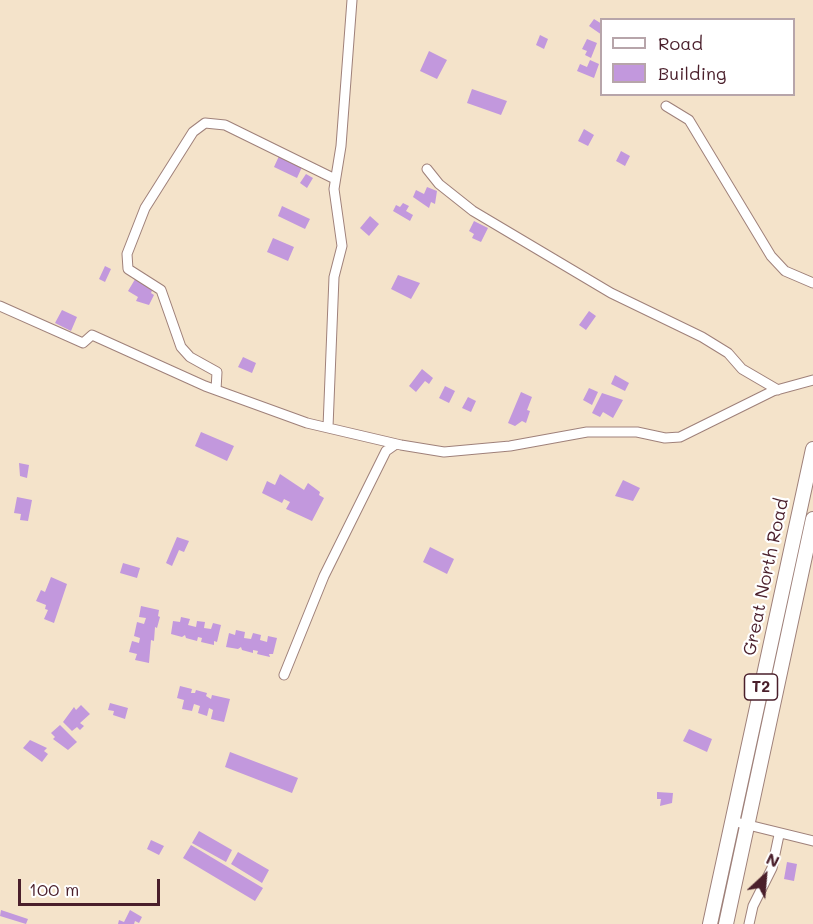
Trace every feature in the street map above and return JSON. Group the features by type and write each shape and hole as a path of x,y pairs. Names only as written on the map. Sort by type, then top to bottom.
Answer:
{"highway":[{"name":"Great North Road","path":"710,924 813,449"},
{"name":"Great North Road","path":"726,924 813,519"}],"street":[{"path":"328,427 334,277 342,246 334,189 341,146 351,0"},
{"path":"666,106 689,120 771,256 784,271 813,283"},
{"path":"216,390 217,372 190,357 182,347 160,290 128,269 127,254 145,208 193,132 206,123 225,125 242,132 335,179"},
{"path":"427,169 439,184 473,211 611,293 702,337 728,353 742,369 778,390"},
{"path":"0,306 83,343 92,335 216,390 307,423 396,444 454,452 510,446 587,432 637,432 672,438 688,434 778,390 813,380"},
{"path":"284,675 324,576 386,451 396,444"},
{"path":"732,821 778,835 813,841"},
{"path":"749,924 753,906 772,868 778,835"}],"building":[{"path":"594,19 600,23 600,34 589,26"},
{"path":"540,35 548,39 544,49 536,45"},
{"path":"587,39 597,43 591,58 585,55 587,51 582,49"},
{"path":"429,51 447,60 437,79 420,71"},
{"path":"590,60 599,64 594,78 577,71 580,64 587,67"},
{"path":"472,89 507,101 501,115 467,103"},
{"path":"584,129 594,135 588,146 578,141"},
{"path":"621,151 630,156 625,166 616,161"},
{"path":"279,156 302,167 297,178 274,167"},
{"path":"306,174 313,178 307,188 300,183"},
{"path":"427,187 437,191 435,204 431,202 429,208 413,197 416,190 424,194"},
{"path":"403,203 409,206 406,211 413,215 410,221 393,211 396,205 400,207"},
{"path":"282,206 310,219 305,229 278,216"},
{"path":"370,216 379,224 369,236 360,228"},
{"path":"474,221 488,228 481,242 472,238 474,234 469,231"},
{"path":"273,238 294,247 288,261 267,252"},
{"path":"105,266 111,269 105,282 99,279"},
{"path":"398,275 420,283 411,299 391,289"},
{"path":"137,276 154,286 151,293 154,295 149,305 136,301 138,297 128,291"},
{"path":"62,310 77,317 71,331 55,323"},
{"path":"589,311 596,316 586,330 579,325"},
{"path":"243,357 256,363 252,373 238,367"},
{"path":"422,369 433,378 429,384 425,381 416,392 409,386"},
{"path":"615,375 629,383 625,391 611,384"},
{"path":"445,386 455,391 449,403 439,398"},
{"path":"589,388 598,392 592,405 583,400"},
{"path":"521,392 532,397 527,410 530,411 526,423 522,421 515,426 508,423"},
{"path":"602,393 623,400 613,418 603,412 600,417 592,413"},
{"path":"468,397 476,401 471,412 462,408"},
{"path":"201,432 234,446 227,461 195,446"},
{"path":"19,463 29,465 27,478 20,476"},
{"path":"280,474 304,490 308,483 320,492 319,495 324,498 312,521 286,509 290,502 284,499 282,503 262,493 267,481 275,485"},
{"path":"623,480 640,488 633,501 615,496"},
{"path":"17,497 32,500 28,521 20,520 21,514 14,513"},
{"path":"177,537 189,541 184,552 179,550 172,566 166,563"},
{"path":"430,547 454,559 447,574 423,562"},
{"path":"123,563 140,568 137,578 120,573"},
{"path":"51,577 67,584 54,623 44,619 48,610 45,609 46,605 36,601 41,590 45,592"},
{"path":"141,606 159,610 158,616 160,617 157,628 155,627 154,641 151,640 149,663 135,660 137,654 129,652 132,641 139,643 140,638 134,636 137,622 144,624 146,618 139,617"},
{"path":"181,617 190,619 188,625 196,627 197,621 205,622 204,628 211,629 213,623 221,625 217,642 214,641 214,645 201,642 202,638 198,637 197,641 186,638 185,635 182,637 171,634 173,621 180,622"},
{"path":"236,630 245,632 244,638 251,639 253,633 261,635 260,640 267,642 268,636 277,638 273,654 269,654 270,657 257,654 258,651 253,650 253,653 242,650 241,647 238,649 226,647 229,633 235,635"},
{"path":"180,686 192,689 191,693 195,693 196,690 207,693 206,696 211,699 212,695 230,699 224,722 211,719 213,710 209,708 207,716 198,713 200,706 194,704 192,711 182,709 184,700 177,698"},
{"path":"110,703 128,708 125,719 113,715 114,711 108,710"},
{"path":"81,705 90,714 80,723 84,726 80,730 77,727 72,731 63,722 74,707 76,710"},
{"path":"60,725 77,742 68,750 53,739 55,737 51,733"},
{"path":"689,729 712,739 707,752 683,741"},
{"path":"30,740 47,748 44,751 48,754 42,762 23,748"},
{"path":"230,752 298,778 292,793 225,767"},
{"path":"657,792 673,793 672,803 660,806 661,799 657,799"},
{"path":"199,831 232,850 226,862 192,843"},
{"path":"151,840 164,846 159,855 147,849"},
{"path":"191,845 263,888 255,901 183,858"},
{"path":"238,852 269,870 262,883 231,864"},
{"path":"787,862 797,864 794,881 784,879"},
{"path":"1,910 28,919 26,924 0,916"},
{"path":"130,910 142,917 139,923 135,921 134,924 118,924 119,920 124,922"}]}
